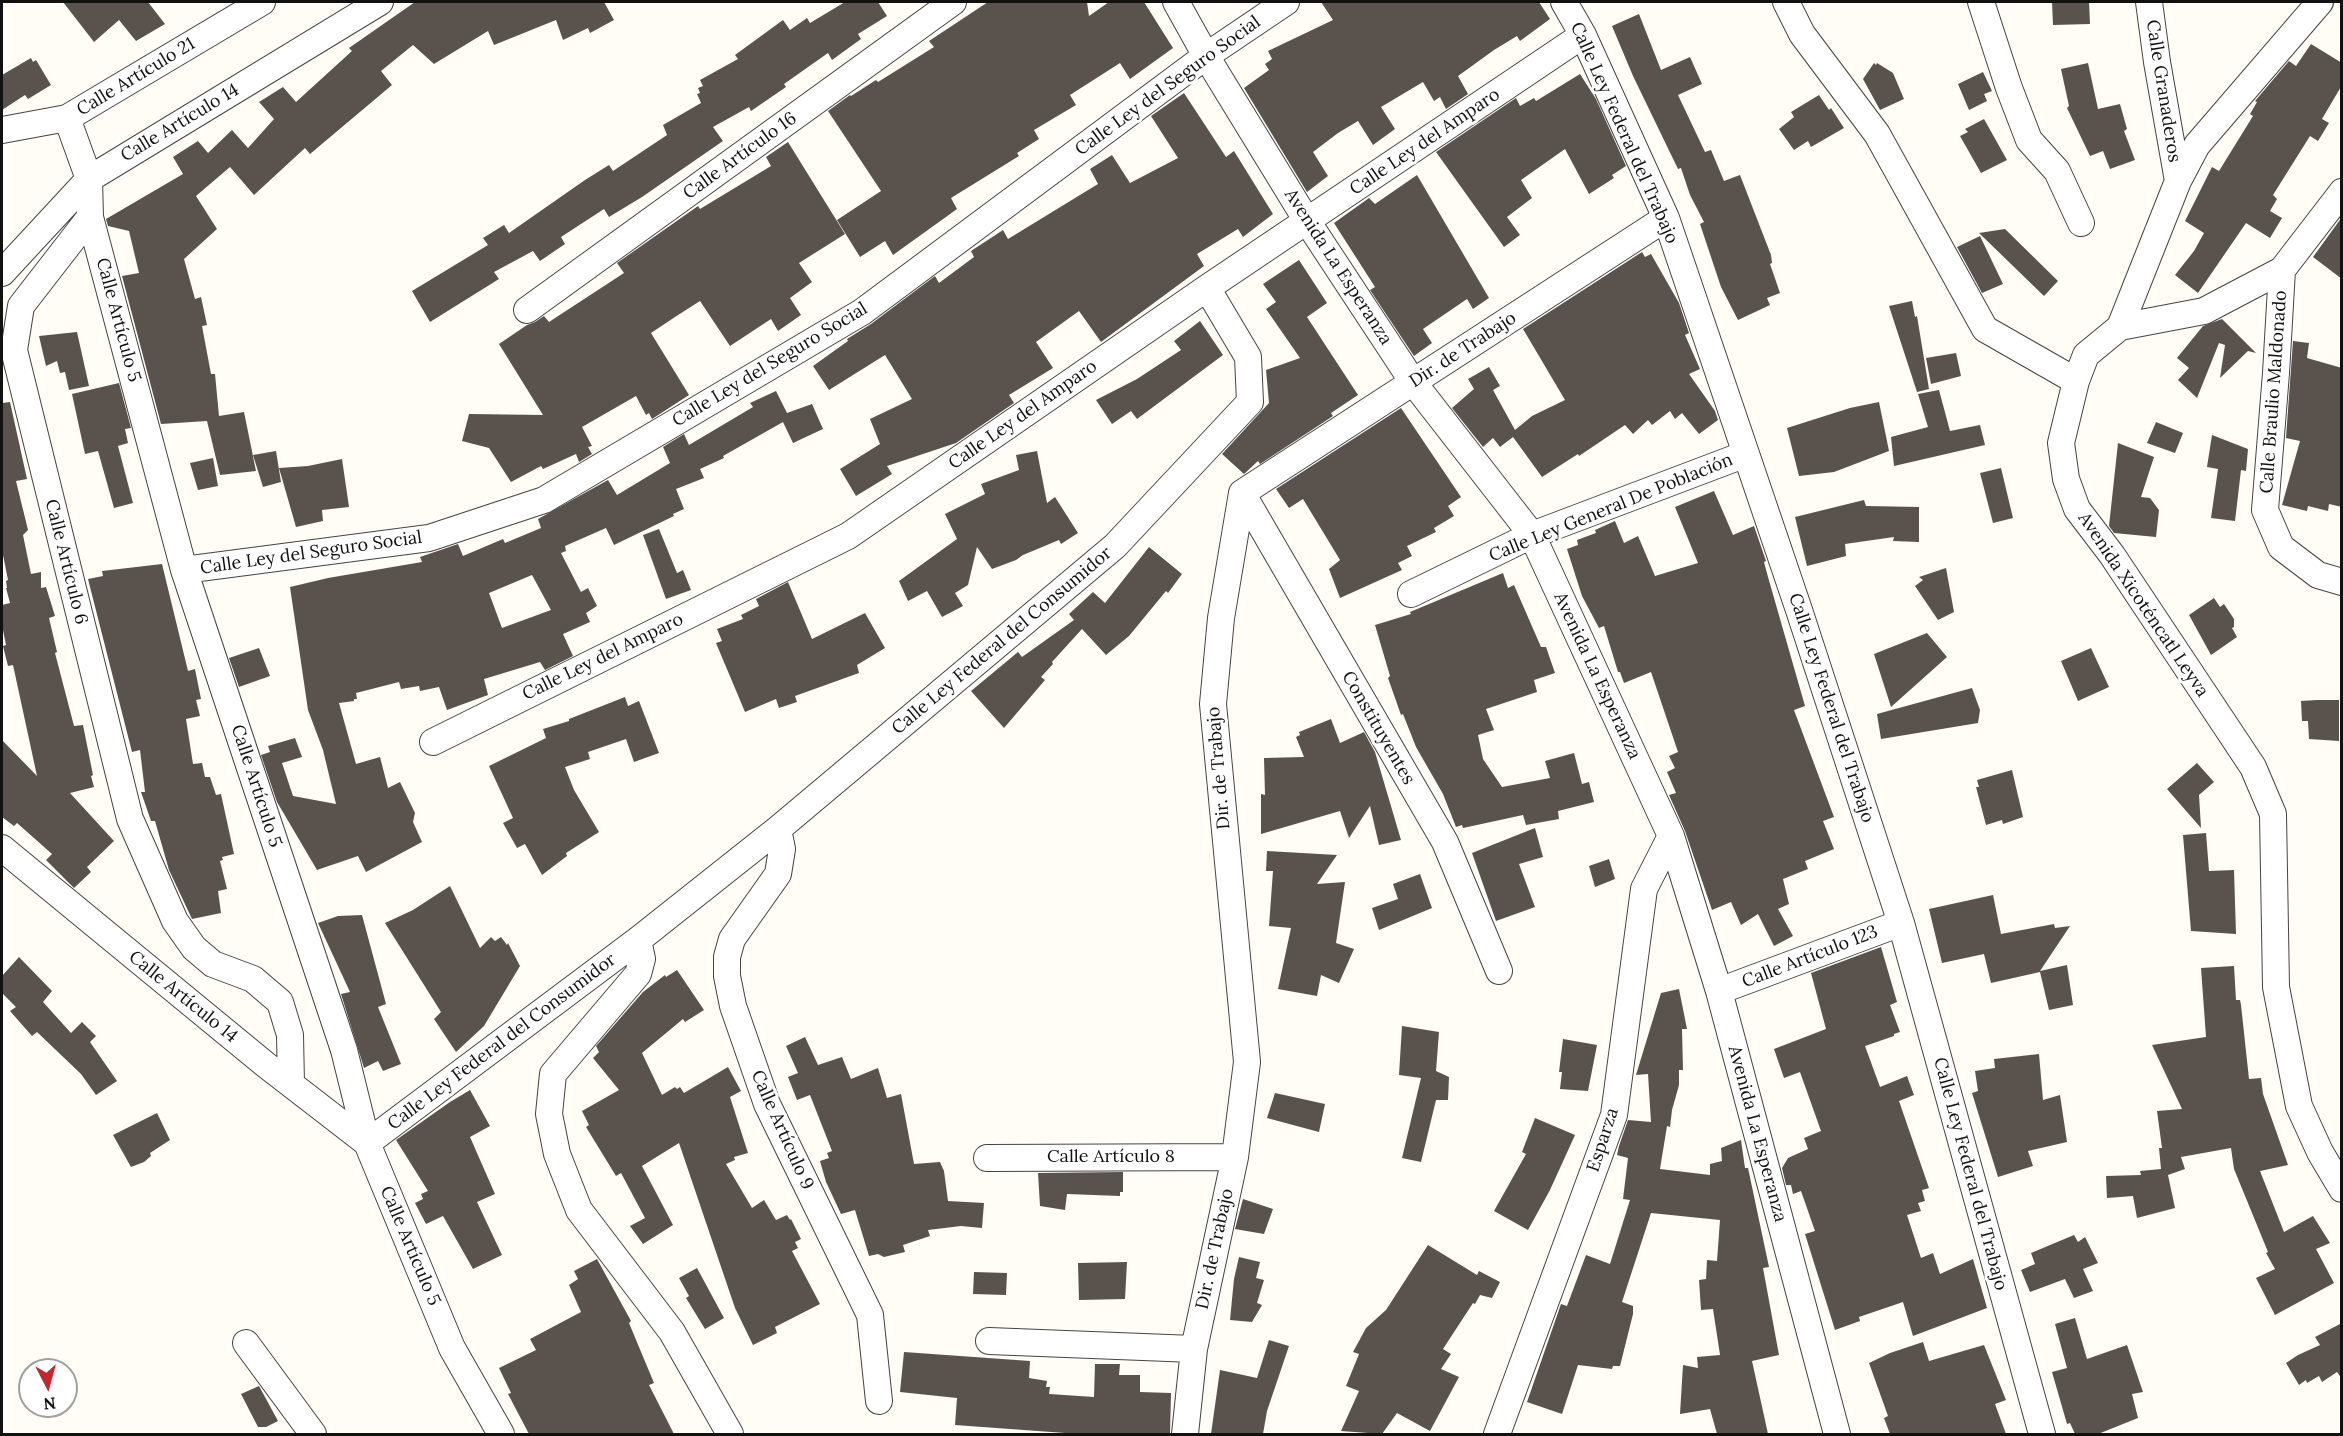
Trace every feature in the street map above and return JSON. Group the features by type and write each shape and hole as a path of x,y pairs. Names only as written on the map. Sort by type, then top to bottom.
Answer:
{"street":[{"name":"Calle Artículo 21","path":"2,130 68,118 262,2"},
{"name":"Calle Artículo 14","path":"2,273 89,179 380,2"},
{"name":"Calle Artículo 16","path":"526,310 952,2"},
{"name":"Avenida La Esperanza","path":"1176,2 1206,56 1307,221 1413,382 1532,535 1671,836 1719,991 1837,1434"},
{"name":"Calle Ley del Seguro Social","path":"184,570 429,538 544,500 862,312 1206,56 1286,2"},
{"name":"Calle Ley Federal del Trabajo","path":"1564,2 1583,35 1666,218 1799,610 1901,923 2042,1434"},
{"path":"1786,2 1802,34 1877,134 1985,329 2076,381"},
{"path":"1981,2 2009,88 2029,140 2057,171 2081,222"},
{"name":"Calle Granaderos","path":"2150,2 2157,62 2178,181"},
{"name":"Avenida Xicoténcatl Leyva","path":"2320,2 2197,145 2178,181 2120,327 2086,355 2076,381 2061,443 2066,479 2077,509 2112,555 2253,767 2273,814 2276,987 2298,1106 2320,1152 2342,1189"},
{"name":"Calle Ley del Amparo","path":"433,742 848,536 1207,288 1583,35"},
{"name":"Calle Artículo 5","path":"68,118 89,179 90,217 184,570 344,1050 367,1143 453,1348 501,1434"},
{"path":"2120,327 2204,311 2282,270 2342,192"},
{"name":"Calle Artículo 6","path":"90,217 21,306 14,350 130,819 175,921 194,948 213,964 253,979 280,1002 290,1035 291,1084"},
{"name":"Dir. de Trabajo","path":"1185,1434 1194,1349 1235,1157 1247,1062 1213,704 1221,618 1242,493 1666,218"},
{"name":"Calle Braulio Maldonado","path":"2282,270 2265,510 2281,547 2318,575 2342,582"},
{"name":"Calle Ley Federal del Consumidor","path":"367,1143 638,940 778,828 1115,546 1250,402 1248,357 1207,288"},
{"name":"Calle Ley General De Población","path":"1411,594 1532,535 1746,454"},
{"name":"Constituyentes","path":"1242,493 1444,842 1499,971"},
{"name":"Calle Artículo 9","path":"778,828 782,849 777,874 732,939 727,957 733,1006 767,1104 870,1315 879,1401"},
{"name":"Esparza","path":"1497,1434 1614,1115 1644,889 1671,836"},
{"name":"Calle Artículo 14","path":"2,848 291,1084 367,1143"},
{"name":"Calle Artículo 123","path":"1719,991 1901,923"},
{"name":"Calle Ley Federal del Consumidor","path":"638,940 642,959 638,975 553,1074 549,1114 557,1154 579,1210 672,1332 730,1434"},
{"name":"Calle Artículo 8","path":"987,1158 1235,1157"},
{"path":"989,1341 1194,1349"},
{"path":"246,1343 313,1434"}],"building":[{"path":"63,2 148,2 165,24 136,41 119,20 94,42"},
{"path":"415,2 604,2 614,20 590,33 588,28 563,40 556,20 494,45 488,31 434,64 413,45 381,71 392,85 310,154 305,148 254,195 230,167 196,196 217,229 184,259 195,299 201,297 207,325 202,326 211,374 215,374 219,416 244,412 256,471 220,475 207,421 161,424 122,276 139,273 129,231 108,226 106,219 183,174 173,157 198,141 208,153 232,130 248,148 274,119 259,102 283,87 296,102 352,51 349,48"},
{"path":"845,2 878,2 887,16 858,34 861,39 832,60 828,53 784,84 786,87 751,111 749,107 713,127 723,141 642,197 609,217 604,209 561,237 565,244 540,261 533,251 494,272 499,279 430,322 412,291 488,245 483,238 504,225 509,233 609,165 613,171 667,135 663,125 701,103 697,94 700,93 698,88 703,86 700,80 738,59 735,55 783,20 790,30 807,18 810,23"},
{"path":"988,2 1087,2 1089,16 1109,2 1144,2 1173,48 1130,79 1120,63 1070,95 1076,105 1034,130 1039,139 1017,153 1019,156 951,198 957,209 893,255 885,241 860,257 837,220 881,191 828,111 850,95 876,80 878,82 934,47 929,41"},
{"path":"1321,2 1539,2 1550,19 1520,41 1517,36 1494,50 1458,76 1468,94 1446,109 1440,97 1434,101 1423,82 1381,107 1395,129 1373,145 1358,121 1338,133 1313,152 1328,176 1307,192 1244,88 1269,70 1265,64 1272,59 1268,51 1333,20"},
{"path":"2052,2 2089,2 2090,24 2053,25"},
{"path":"1639,14 1661,70 1690,57 1702,84 1678,95 1705,152 1711,150 1724,181 1740,175 1771,255 1772,263 1770,264 1780,293 1767,298 1770,305 1738,320 1721,287 1700,224 1704,222 1690,195 1681,168 1678,169 1633,76 1612,26"},
{"path":"2311,44 2342,63 2342,85 2322,119 2329,123 2318,141 2310,136 2273,195 2277,199 2270,211 2282,218 2270,238 2246,223 2198,293 2175,275 2194,251 2204,233 2185,221 2212,167 2219,171 2253,116 2250,114 2257,102 2255,101 2289,61 2296,66"},
{"path":"31,58 33,62 36,60 51,85 28,99 25,95 2,110 2,75"},
{"path":"1874,63 1893,73 1904,99 1880,110 1863,79"},
{"path":"2088,63 2098,109 2120,104 2127,129 2124,131 2135,160 2110,169 2103,151 2090,156 2067,108 2069,106 2061,69"},
{"path":"1983,72 1992,91 1984,94 1987,101 1969,110 1958,84"},
{"path":"1580,74 1596,99 1626,166 1612,175 1614,178 1589,194 1565,149 1521,180 1532,198 1507,217 1520,235 1504,247 1436,152 1516,98 1520,106 1534,98 1536,101"},
{"path":"1184,93 1226,157 1234,151 1273,214 1243,237 1238,229 1197,254 1204,266 1101,342 1079,311 1036,342 1053,368 1009,395 1014,403 956,443 887,466 892,474 856,496 840,469 880,444 870,419 912,399 885,355 829,390 813,366 935,276 939,283 974,257 971,251 1003,230 1008,239 1098,184 1090,169 1112,155 1130,183 1178,158 1151,116"},
{"path":"1819,95 1844,128 1811,147 1808,141 1794,150 1779,129 1794,117 1791,112"},
{"path":"1984,119 2007,160 1981,173 1960,136 1968,132 1965,129"},
{"path":"788,142 845,234 799,263 812,282 790,298 801,315 778,331 771,319 730,346 700,301 675,317 651,333 689,395 652,419 649,413 646,415 636,396 582,427 592,446 588,447 592,454 579,462 576,454 543,469 541,466 511,482 489,448 462,441 469,414 543,415 499,344 544,316 549,322 624,273 617,263 698,206 700,209 771,166 766,157"},
{"path":"1417,175 1489,298 1473,309 1467,299 1423,329 1432,343 1414,356 1370,290 1375,287 1334,223 1369,198 1375,204"},
{"path":"2342,217 2342,279 2313,257"},
{"path":"2005,229 2058,281 2044,296 1979,233"},
{"path":"1980,236 2003,284 1982,293 1957,247"},
{"path":"1642,252 1645,257 1651,254 1679,303 1689,333 1685,335 1700,369 1689,374 1715,411 1718,420 1699,434 1682,413 1675,419 1670,411 1652,425 1648,420 1633,434 1625,425 1579,456 1578,454 1542,477 1513,437 1500,447 1493,438 1483,447 1452,408 1474,389 1468,379 1489,367 1500,386 1493,390 1515,430 1532,416 1565,400 1523,329"},
{"path":"1299,260 1327,303 1307,317 1358,395 1331,413 1333,416 1260,464 1258,461 1244,474 1222,454 1269,403 1266,370 1300,358 1266,309 1276,302 1263,284"},
{"path":"1912,301 1915,317 1917,316 1929,389 1917,392 1889,306"},
{"path":"2222,319 2256,353 2248,351 2220,378 2225,345 2219,343 2197,398 2178,380 2189,368 2177,358 2203,326"},
{"path":"1200,321 1223,355 1137,419 1131,411 1112,424 1096,400 1137,379 1181,350 1174,341"},
{"path":"77,332 89,386 69,390 65,372 60,373 57,361 46,366 39,336"},
{"path":"2293,341 2309,343 2307,358 2342,368 2342,507 2329,504 2328,511 2308,506 2307,511 2282,505 2300,441 2286,438"},
{"path":"1956,353 1961,376 1931,384 1926,358"},
{"path":"119,383 131,428 125,429 128,443 118,446 133,503 114,508 98,451 85,454 72,394"},
{"path":"1939,390 1950,431 1980,425 1985,445 1894,466 1891,437 1928,427 1918,394"},
{"path":"776,391 787,413 812,404 823,429 793,443 783,422 723,456 724,458 700,469 704,478 676,489 684,509 673,514 674,516 614,545 606,528 565,546 566,551 561,553 581,592 588,588 597,606 586,613 590,622 563,634 573,656 545,670 540,662 484,679 488,695 447,710 439,687 420,691 419,686 401,689 399,682 356,693 357,699 354,701 339,703 356,764 380,757 388,788 400,782 415,813 413,822 422,842 366,872 358,856 317,870 277,802 261,755 270,752 268,746 295,738 302,757 282,763 293,796 336,804 323,750 308,710 290,587 422,562 420,557 458,544 463,556 503,539 505,543 541,528 538,519 608,480 617,495 670,463 663,447 684,434 689,445 753,407 750,403","holes":["532,575 551,610 502,628 489,593"]},
{"path":"10,402 27,479 16,481 28,530 23,535 31,574 41,572 41,588 46,587 55,616 49,618 57,652 55,653 74,726 83,725 93,775 91,776 94,787 70,793 114,841 87,867 91,872 74,888 46,860 52,854 17,823 14,826 2,817 2,740 37,776 13,665 8,666 3,646 6,645 2,625 2,605 10,603 2,550 2,403"},
{"path":"1879,402 1889,451 1834,472 1799,476 1787,428 1850,408"},
{"path":"1401,408 1461,497 1448,506 1454,516 1434,528 1436,532 1407,546 1412,556 1398,563 1402,570 1340,598 1329,569 1340,560 1303,499 1289,508 1276,489"},
{"path":"2156,422 2183,433 2175,453 2147,443"},
{"path":"2212,435 2248,449 2246,471 2241,470 2235,521 2211,518 2218,469 2207,467"},
{"path":"2118,443 2154,457 2141,497 2150,498 2159,510 2156,537 2114,533 2109,526"},
{"path":"276,451 281,482 263,487 253,455"},
{"path":"1037,451 1047,503 1055,497 1078,533 1061,544 1059,540 992,569 977,547 968,585 955,593 963,606 942,617 927,591 908,601 899,581 957,539 945,514 985,494 981,484 1019,470 1016,455"},
{"path":"213,458 218,486 198,490 190,463"},
{"path":"342,459 349,507 322,510 323,521 296,527 279,468 308,466"},
{"path":"2001,468 2013,518 1993,523 1980,473"},
{"path":"1714,491 1733,535 1754,526 1766,561 1764,562 1768,577 1805,706 1794,710 1834,817 1823,821 1834,849 1805,861 1808,869 1783,879 1789,904 1778,909 1793,936 1774,946 1758,914 1741,925 1731,902 1712,910 1685,831 1669,795 1676,793 1667,772 1675,768 1669,756 1678,752 1651,672 1624,683 1618,672 1604,626 1599,628 1582,596 1567,549 1578,545 1577,540 1596,533 1595,530 1615,521 1624,543 1638,536 1655,576 1698,563 1675,507"},
{"path":"1864,500 1866,506 1919,507 1919,542 1893,541 1894,537 1845,544 1846,556 1807,566 1795,517"},
{"path":"659,529 677,573 683,570 691,590 666,599 643,535"},
{"path":"1149,547 1182,574 1168,593 1166,591 1129,636 1106,655 1082,629 1052,662 1053,664 1041,677 1045,680 1004,728 971,691 1018,652 1022,657 1074,620 1069,614 1093,592 1105,603"},
{"path":"162,564 188,671 195,669 201,699 196,700 200,716 186,719 193,764 202,763 205,777 210,777 216,795 221,794 234,854 222,857 223,860 220,861 227,889 218,891 221,913 192,919 169,870 155,821 151,821 141,792 145,792 140,750 132,752 88,579 103,576 102,571"},
{"path":"1946,568 1954,612 1938,620 1915,586 1923,580 1919,577"},
{"path":"1503,573 1508,588 1514,585 1541,647 1546,647 1555,673 1534,680 1537,692 1486,709 1494,730 1478,735 1483,759 1502,787 1550,778 1545,761 1574,753 1582,784 1589,782 1594,802 1558,811 1559,819 1526,825 1523,815 1463,828 1462,825 1456,827 1443,794 1416,747 1403,714 1401,715 1388,678 1390,676 1375,625 1411,614 1410,612"},
{"path":"788,582 812,639 865,613 885,648 857,665 859,673 795,696 797,702 779,708 776,699 745,712 716,643 722,641 717,629 743,619 741,615 759,606 756,599"},
{"path":"2214,598 2220,607 2224,604 2234,619 2232,628 2237,637 2211,655 2189,615"},
{"path":"1927,633 1947,657 1891,707 1874,654"},
{"path":"259,648 270,676 239,687 229,658"},
{"path":"2091,648 2109,687 2078,701 2061,661"},
{"path":"1972,688 1980,710 1978,723 1881,739 1877,714"},
{"path":"625,697 628,706 639,701 659,753 634,762 626,739 588,752 590,759 565,767 574,790 599,832 566,853 567,856 542,875 525,844 517,848 503,823 513,818 489,766 546,738 543,729 569,721 569,719"},
{"path":"2339,700 2339,741 2309,739 2308,721 2302,721 2301,701"},
{"path":"1331,719 1340,743 1364,732 1375,752 1401,840 1379,845 1370,806 1349,838 1340,811 1261,834 1261,794 1265,795 1264,758 1304,757 1296,737 1300,735 1299,732"},
{"path":"2197,763 2214,782 2199,795 2201,828 2167,789"},
{"path":"2012,770 2023,817 2003,824 2002,820 1986,825 1976,787 1979,787 1977,780"},
{"path":"1535,828 1543,857 1519,864 1535,907 1496,921 1472,853"},
{"path":"2206,833 2209,871 2234,870 2236,934 2191,931 2183,835"},
{"path":"1267,851 1337,855 1317,884 1345,882 1336,943 1354,949 1339,983 1321,975 1317,996 1278,989 1291,928 1269,926 1273,871 1266,871"},
{"path":"1609,859 1615,879 1595,887 1589,866"},
{"path":"1420,874 1432,908 1379,930 1372,908 1398,899 1393,884"},
{"path":"450,886 480,948 491,937 495,941 501,937 507,945 508,943 520,966 484,1026 456,1052 434,1019 441,1012 385,923 413,910"},
{"path":"1993,895 2001,934 2054,924 2055,928 2070,926 2040,971 2067,965 2073,1005 2049,1010 2040,972 1991,983 1984,954 1942,963 1929,909"},
{"path":"362,915 386,1004 378,1007 401,1064 383,1071 378,1061 364,1068 341,994 350,992 318,923 338,916"},
{"path":"1881,947 1897,1002 1890,1005 1900,1032 1865,1046 1880,1087 1907,1076 1914,1095 1899,1101 1929,1188 1922,1190 1925,1201 1918,1203 1921,1211 1907,1215 1921,1258 1933,1253 1940,1274 1973,1259 1987,1308 1913,1336 1903,1302 1859,1317 1860,1321 1835,1330 1805,1234 1815,1231 1801,1191 1793,1194 1791,1185 1786,1185 1782,1168 1788,1158 1808,1149 1804,1138 1821,1131 1800,1072 1784,1078 1774,1049 1826,1029 1811,973"},
{"path":"19,957 52,991 43,1002 71,1033 82,1022 96,1036 90,1042 117,1081 96,1095 81,1074 37,1032 32,1036 10,1011 16,1007 2,993 2,976"},
{"path":"2234,966 2236,1000 2240,1000 2241,1005 2249,1079 2261,1078 2263,1094 2288,1165 2260,1171 2284,1232 2313,1216 2330,1243 2316,1249 2334,1283 2275,1315 2256,1278 2275,1269 2266,1253 2268,1252 2234,1169 2231,1148 2181,1157 2185,1169 2168,1175 2175,1208 2137,1218 2133,1196 2107,1198 2106,1176 2141,1175 2140,1171 2161,1169 2159,1148 2162,1148 2157,1111 2182,1109 2152,1045 2206,1037 2201,968"},
{"path":"677,970 704,1010 685,1022 683,1019 642,1053 662,1095 675,1087 677,1089 680,1087 684,1093 728,1067 741,1091 730,1097 748,1153 734,1157 735,1160 726,1164 752,1208 764,1200 776,1220 787,1215 791,1219 801,1239 795,1242 798,1248 792,1251 820,1304 775,1327 777,1333 753,1345 735,1308 679,1143 642,1166 673,1225 643,1244 630,1226 645,1218 621,1173 616,1176 586,1127 589,1125 582,1111 619,1090 593,1058 599,1052 596,1046 643,992 665,975 666,977"},
{"path":"1679,989 1687,1029 1682,1029 1683,1070 1679,1070 1679,1085 1670,1127 1667,1126 1660,1169 1710,1175 1710,1164 1722,1161 1721,1148 1741,1140 1745,1168 1748,1168 1769,1267 1763,1268 1779,1355 1752,1361 1768,1434 1717,1434 1710,1409 1680,1414 1683,1365 1698,1368 1697,1357 1720,1355 1713,1309 1701,1310 1699,1280 1706,1279 1707,1260 1717,1261 1720,1220 1651,1213 1622,1302 1633,1306 1633,1314 1620,1366 1613,1366 1612,1369 1578,1365 1562,1414 1527,1402 1561,1304 1567,1306 1586,1255 1610,1264 1630,1200 1623,1199 1628,1158 1617,1155 1619,1146 1628,1120 1651,1122 1648,1074 1636,1075 1661,993"},
{"path":"1402,1026 1439,1032 1436,1071 1449,1077 1448,1100 1436,1100 1421,1162 1402,1158 1421,1078 1399,1075"},
{"path":"805,1037 818,1065 842,1057 851,1079 878,1068 887,1098 901,1094 914,1164 940,1162 944,1171 948,1201 984,1203 982,1228 961,1226 928,1230 930,1236 903,1245 905,1252 884,1257 878,1254 869,1256 855,1210 841,1214 826,1182 820,1161 829,1158 827,1153 832,1151 810,1095 797,1100 788,1077 798,1073 786,1046"},
{"path":"1563,1039 1597,1045 1588,1091 1560,1089 1562,1072 1559,1072"},
{"path":"2039,1054 2043,1100 2060,1095 2067,1142 2028,1151 2033,1166 1998,1177 1972,1093 1978,1091 1975,1071 1995,1068 1994,1059"},
{"path":"470,1090 490,1126 470,1137 495,1194 477,1202 502,1255 473,1269 443,1216 426,1224 415,1203 423,1199 421,1194 428,1191 396,1140"},
{"path":"1275,1093 1325,1104 1319,1132 1267,1118"},
{"path":"157,1113 170,1140 150,1153 151,1156 144,1162 131,1167 113,1135"},
{"path":"1535,1118 1575,1135 1550,1190 1528,1230 1494,1211 1526,1154 1522,1152"},
{"path":"1123,1172 1123,1192 1120,1192 1120,1196 1067,1194 1065,1210 1040,1206 1038,1173"},
{"path":"1243,1199 1273,1209 1264,1234 1235,1229"},
{"path":"2074,1235 2078,1242 2085,1237 2098,1263 2083,1269 2093,1291 2074,1298 2065,1279 2030,1292 2021,1270 2035,1264 2031,1253"},
{"path":"1428,1245 1477,1275 1479,1271 1500,1282 1492,1298 1480,1295 1475,1304 1473,1303 1443,1349 1451,1354 1441,1369 1459,1377 1430,1431 1397,1413 1382,1434 1341,1431 1359,1391 1346,1386 1359,1354 1353,1352 1366,1328 1386,1310"},
{"path":"1239,1257 1260,1262 1256,1278 1264,1280 1257,1303 1262,1305 1252,1322 1230,1320 1234,1279"},
{"path":"597,1259 631,1321 629,1323 654,1383 649,1385 674,1434 529,1434 508,1394 511,1393 499,1368 536,1350 530,1339 581,1312 569,1285 578,1279 574,1271"},
{"path":"1127,1262 1125,1299 1079,1300 1078,1263"},
{"path":"697,1268 724,1318 705,1329 686,1298 689,1296 679,1278"},
{"path":"974,1272 1007,1273 1006,1295 973,1294"},
{"path":"2075,1318 2087,1359 2127,1345 2143,1392 2132,1394 2138,1418 2098,1434 2075,1434 2070,1423 2067,1424 2052,1372 2067,1368 2055,1324"},
{"path":"2342,1323 2342,1379 2337,1372 2322,1382 2319,1376 2299,1385 2286,1363 2320,1345 2315,1337"},
{"path":"1269,1340 1289,1346 1267,1411 1263,1434 1211,1434 1220,1370 1257,1378"},
{"path":"1923,1342 1929,1361 1984,1345 2006,1400 1995,1404 2006,1434 1890,1434 1884,1418 1888,1416 1869,1363"},
{"path":"904,1352 1030,1361 1029,1378 1047,1381 1046,1387 1050,1387 1049,1394 1094,1397 1095,1364 1120,1364 1119,1375 1140,1375 1140,1392 1171,1393 1170,1434 1079,1434 955,1425 957,1398 900,1392"},
{"path":"259,1386 278,1421 266,1427 258,1427 241,1394"}]}
